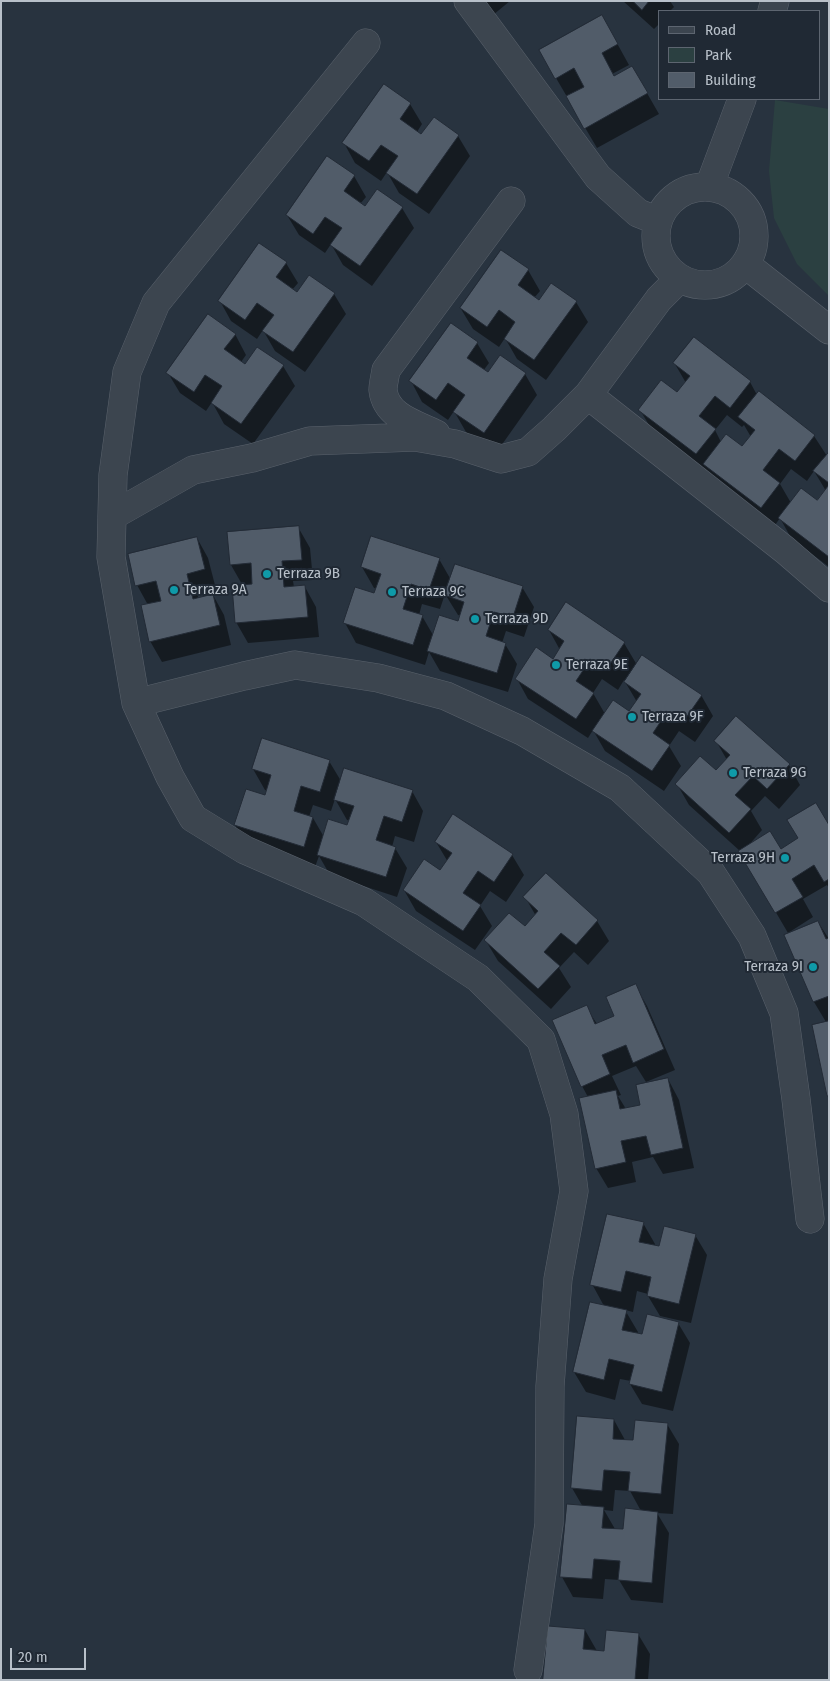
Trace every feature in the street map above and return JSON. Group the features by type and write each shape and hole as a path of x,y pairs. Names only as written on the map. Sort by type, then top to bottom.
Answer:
{"street":[{"path":"468,1 598,178 638,213 658,220"},
{"path":"366,43 156,303 127,372 113,475 111,556 136,703 170,776 193,818 245,850 364,902 478,978 541,1040 564,1114 574,1191 558,1279 550,1386 549,1524 528,1670"},
{"path":"709,187 742,100"},
{"path":"709,187 724,190 736,198 746,209 752,222 754,237 752,251 746,264 735,275 722,282 707,286 693,284 679,278 667,268 658,253 656,237 658,220 666,206 678,195 693,188 709,187"},
{"path":"456,444 394,413 387,404 383,389 386,370 512,201"},
{"path":"746,264 829,330"},
{"path":"112,516 193,470 252,458 310,442 416,437 456,444 501,458 528,452 588,395 659,299 679,278"},
{"path":"588,395 785,550 829,588"},
{"path":"136,703 296,665 378,678 446,696 522,731 620,788 711,873 752,936 784,1013 810,1219"}],"green space":[{"path":"775,100 829,109 829,296 797,264 774,218 769,171"}],"building":[{"path":"633,1 649,1 642,10"},
{"path":"602,15 618,44 602,53 614,76 632,66 648,93 584,129 566,96 584,87 574,68 555,79 539,50"},
{"path":"384,84 411,103 400,119 421,134 434,117 459,135 417,194 386,173 398,156 381,145 369,161 342,143"},
{"path":"327,156 355,175 344,191 365,206 377,189 403,207 360,266 330,245 342,228 325,217 313,234 286,215"},
{"path":"259,243 287,262 276,277 297,292 309,275 335,293 293,352 262,331 274,315 257,303 245,320 218,301"},
{"path":"501,250 529,269 518,285 539,300 551,283 577,301 534,360 504,339 515,322 499,310 487,327 460,308"},
{"path":"208,314 236,334 224,349 245,364 257,347 284,365 241,424 211,403 222,386 205,375 194,392 166,373"},
{"path":"451,323 478,342 467,358 488,372 500,355 526,373 484,433 453,412 465,395 448,383 436,400 409,381"},
{"path":"694,337 751,381 730,408 715,396 699,416 716,429 696,454 638,410 661,380 677,392 690,376 673,363"},
{"path":"759,391 815,435 795,461 779,449 763,470 780,483 761,508 703,464 726,434 742,446 755,430 738,417"},
{"path":"829,452 829,483 813,471"},
{"path":"829,485 829,557 778,518 801,488 817,500"},
{"name":"Terraza 9B","path":"299,526 302,560 282,561 284,587 305,585 308,617 235,623 232,586 252,584 251,563 230,565 227,532"},
{"name":"Terraza 9C","path":"371,536 440,558 429,590 411,584 403,609 423,615 413,645 343,623 355,587 374,593 381,574 361,567"},
{"name":"Terraza 9A","path":"197,537 205,569 187,574 193,599 213,594 220,625 149,642 141,605 161,601 156,581 135,586 128,554"},
{"name":"Terraza 9D","path":"455,564 523,586 513,617 494,612 486,636 506,643 497,673 427,651 439,615 458,621 464,602 444,595"},
{"name":"Terraza 9E","path":"566,602 625,642 606,670 590,660 576,681 594,693 576,719 515,679 536,647 553,659 564,641 548,630"},
{"name":"Terraza 9F","path":"642,655 702,695 683,722 667,712 653,733 670,745 652,771 592,731 613,700 629,711 641,694 624,682"},
{"name":"Terraza 9G","path":"736,716 790,764 767,789 753,776 735,795 751,809 729,833 675,784 700,756 716,770 730,755 714,741"},
{"path":"262,738 330,760 320,792 301,786 294,811 313,817 304,847 234,825 246,789 265,795 271,775 252,769"},
{"path":"344,768 413,790 402,822 384,816 376,840 396,847 386,877 317,855 328,819 347,825 354,806 334,800"},
{"name":"Terraza 9H","path":"816,803 829,825 829,879 824,882 814,865 792,879 803,897 775,913 738,851 770,831 781,849 798,838 787,820"},
{"path":"453,814 513,854 494,882 478,871 463,893 481,905 463,931 403,890 424,859 440,870 452,853 435,842"},
{"path":"546,873 598,920 576,945 561,933 544,952 560,966 538,989 484,940 509,913 525,926 538,911 523,897"},
{"name":"Terraza 9I","path":"818,921 826,939 829,938 829,996 813,1002 784,935"},
{"path":"636,984 664,1049 633,1063 626,1045 602,1055 610,1074 581,1087 552,1020 587,1005 595,1024 614,1016 606,997"},
{"path":"829,1021 829,1096 827,1096 812,1025"},
{"path":"668,1078 683,1148 651,1155 646,1136 621,1141 626,1162 595,1169 579,1098 616,1090 620,1109 640,1105 636,1085"},
{"path":"607,1214 644,1222 639,1242 659,1246 664,1226 696,1234 679,1304 647,1296 651,1277 626,1271 621,1292 590,1285"},
{"path":"590,1302 627,1310 622,1330 642,1334 647,1314 679,1322 662,1392 629,1384 634,1365 609,1359 604,1380 573,1372"},
{"path":"577,1416 614,1419 613,1439 633,1440 635,1420 668,1423 661,1494 628,1491 630,1472 604,1470 602,1491 571,1488"},
{"path":"567,1504 604,1507 602,1528 623,1529 625,1508 658,1512 652,1583 618,1580 620,1561 594,1559 592,1579 560,1577"},
{"path":"548,1626 585,1629 583,1649 604,1651 606,1630 639,1633 635,1680 543,1680"}],"place":[{"name":"Terraza 9B","path":"267,574"},
{"name":"Terraza 9A","path":"174,590"},
{"name":"Terraza 9C","path":"392,592"},
{"name":"Terraza 9D","path":"475,619"},
{"name":"Terraza 9E","path":"556,665"},
{"name":"Terraza 9F","path":"632,717"},
{"name":"Terraza 9G","path":"733,773"},
{"name":"Terraza 9H","path":"785,858"},
{"name":"Terraza 9I","path":"813,967"}]}
